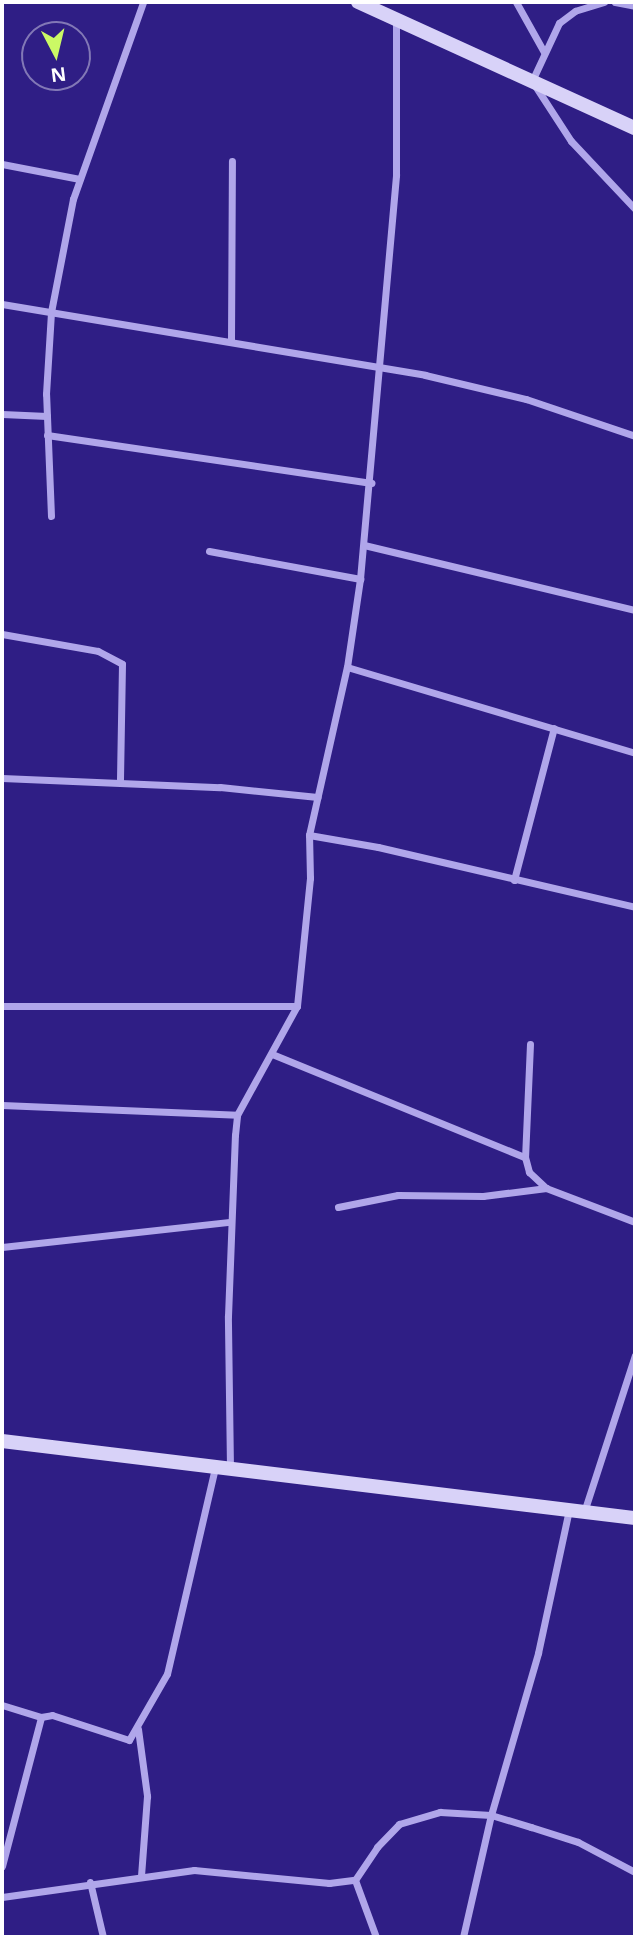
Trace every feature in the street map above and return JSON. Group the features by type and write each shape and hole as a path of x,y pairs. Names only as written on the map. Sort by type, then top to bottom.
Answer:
{"street":[{"path":"51,516 47,416 51,312 80,178 143,2"},
{"path":"358,2 635,128"},
{"path":"516,2 544,52"},
{"path":"532,81 559,23 583,7 604,2"},
{"path":"615,2 635,6"},
{"path":"2,1705 41,1717 52,1715 124,1742 138,1728 176,1650 223,1468 230,1222 237,1115 297,1006 310,878 310,835 346,667 360,579 371,483 396,174 396,19"},
{"path":"532,81 571,141 635,209"},
{"path":"231,341 232,161"},
{"path":"2,164 80,178"},
{"path":"2,304 231,341 381,369 526,400 635,436"},
{"path":"2,414 47,416"},
{"path":"47,435 371,483"},
{"path":"364,545 635,610"},
{"path":"209,551 360,579"},
{"path":"2,634 98,651 121,664 120,782"},
{"path":"346,667 635,753"},
{"path":"513,880 554,728"},
{"path":"2,778 120,782 317,797"},
{"path":"310,835 378,847 635,907"},
{"path":"2,1006 297,1006"},
{"path":"530,1044 525,1157 529,1172 546,1188 635,1222"},
{"path":"272,1055 525,1157"},
{"path":"2,1105 237,1115"},
{"path":"338,1207 398,1195 483,1196 546,1188"},
{"path":"2,1247 230,1222"},
{"path":"463,1937 491,1815 577,1511 634,1361"},
{"path":"2,1441 635,1518"},
{"path":"2,1866 41,1717"},
{"path":"138,1728 147,1796 141,1876"},
{"path":"2,1897 90,1882 194,1870 329,1884 355,1880 377,1847 399,1824 440,1812 491,1815 578,1842 635,1872"},
{"path":"355,1880 376,1937"},
{"path":"90,1882 103,1937"}]}
